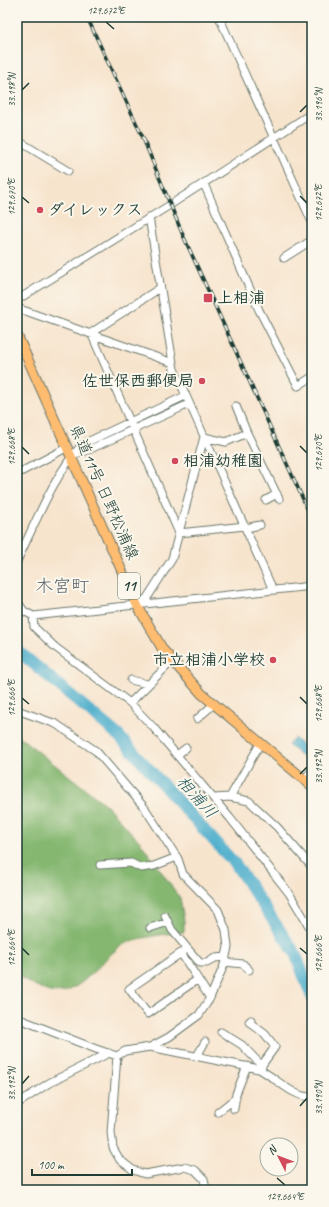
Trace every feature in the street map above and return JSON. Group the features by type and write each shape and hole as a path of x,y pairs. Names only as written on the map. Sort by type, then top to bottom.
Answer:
{"main road":[{"name":"県道11号 日野松浦線","path":"17,335 70,451 137,605 149,628 172,661 214,704 312,786"}],"street":[{"path":"219,17 312,222"},
{"path":"17,300 204,184 312,113"},
{"path":"17,140 68,171"},
{"path":"204,184 259,310 298,386 312,377"},
{"path":"149,217 173,363 185,396 273,590"},
{"path":"284,258 312,240"},
{"path":"91,333 160,288"},
{"path":"17,308 173,363"},
{"path":"91,333 131,426 180,533"},
{"path":"131,426 185,396"},
{"path":"17,474 83,444 189,404"},
{"path":"236,406 278,497 266,500"},
{"path":"204,437 226,442 248,433"},
{"path":"137,605 147,598 172,559 204,437"},
{"path":"17,561 70,451"},
{"path":"180,533 260,525"},
{"path":"17,601 24,611 33,616 312,586"},
{"path":"33,616 34,627 55,647 130,704 177,756 214,798 289,892 312,932"},
{"path":"130,704 147,684 172,661"},
{"path":"131,680 147,684"},
{"path":"197,719 214,704"},
{"path":"17,710 56,724 96,751 144,807 177,857 183,874 218,910 226,930 228,947 225,960 210,998 199,1015 187,1025 150,1046 125,1051 117,1056"},
{"path":"230,797 260,744"},
{"path":"177,756 186,748"},
{"path":"304,780 312,770"},
{"path":"214,798 230,797 249,801 277,827 312,867"},
{"path":"100,865 131,863 141,868 154,866 177,857"},
{"path":"150,928 166,919 200,963 207,963 215,958 243,961 249,970"},
{"path":"187,948 129,989 148,1014 198,979"},
{"path":"181,953 210,998"},
{"path":"17,1018 117,1056"},
{"path":"251,1020 249,1022 265,1034 275,1047 261,1067"},
{"path":"221,1032 242,1046 261,1067 296,1094 305,1097 312,1097"},
{"path":"197,1056 205,1042"},
{"path":"150,1046 247,1066 261,1067"},
{"path":"17,1104 49,1083 109,1053"},
{"path":"117,1056 111,1132 113,1148 120,1160 133,1170 145,1174 184,1167 195,1170 204,1179 206,1190"},
{"path":"234,1109 236,1098 247,1066"},
{"path":"218,1112 236,1098"}],"green space":[{"path":"17,735 106,805 141,843 180,898 184,921 184,932 142,938 126,943 113,952 79,984 70,990 60,993 41,989 17,975"}],"water":[{"path":"294,738 312,753 307,760 288,745"}],"waterway":[{"name":"相浦川","path":"17,650 118,735 236,865 295,953 312,997"}],"railway":[{"path":"87,17 145,142"},
{"path":"143,138 182,233 312,519"}],"place":[{"name":"ダイレックス","path":"40,210"},
{"name":"上相浦","path":"208,298"},
{"name":"佐世保西郵便局","path":"202,381"},
{"name":"相浦幼稚園","path":"175,461"},
{"name":"市立相浦小学校","path":"273,660"}],"district":[{"name":"木宮町","path":"62,586"}]}
